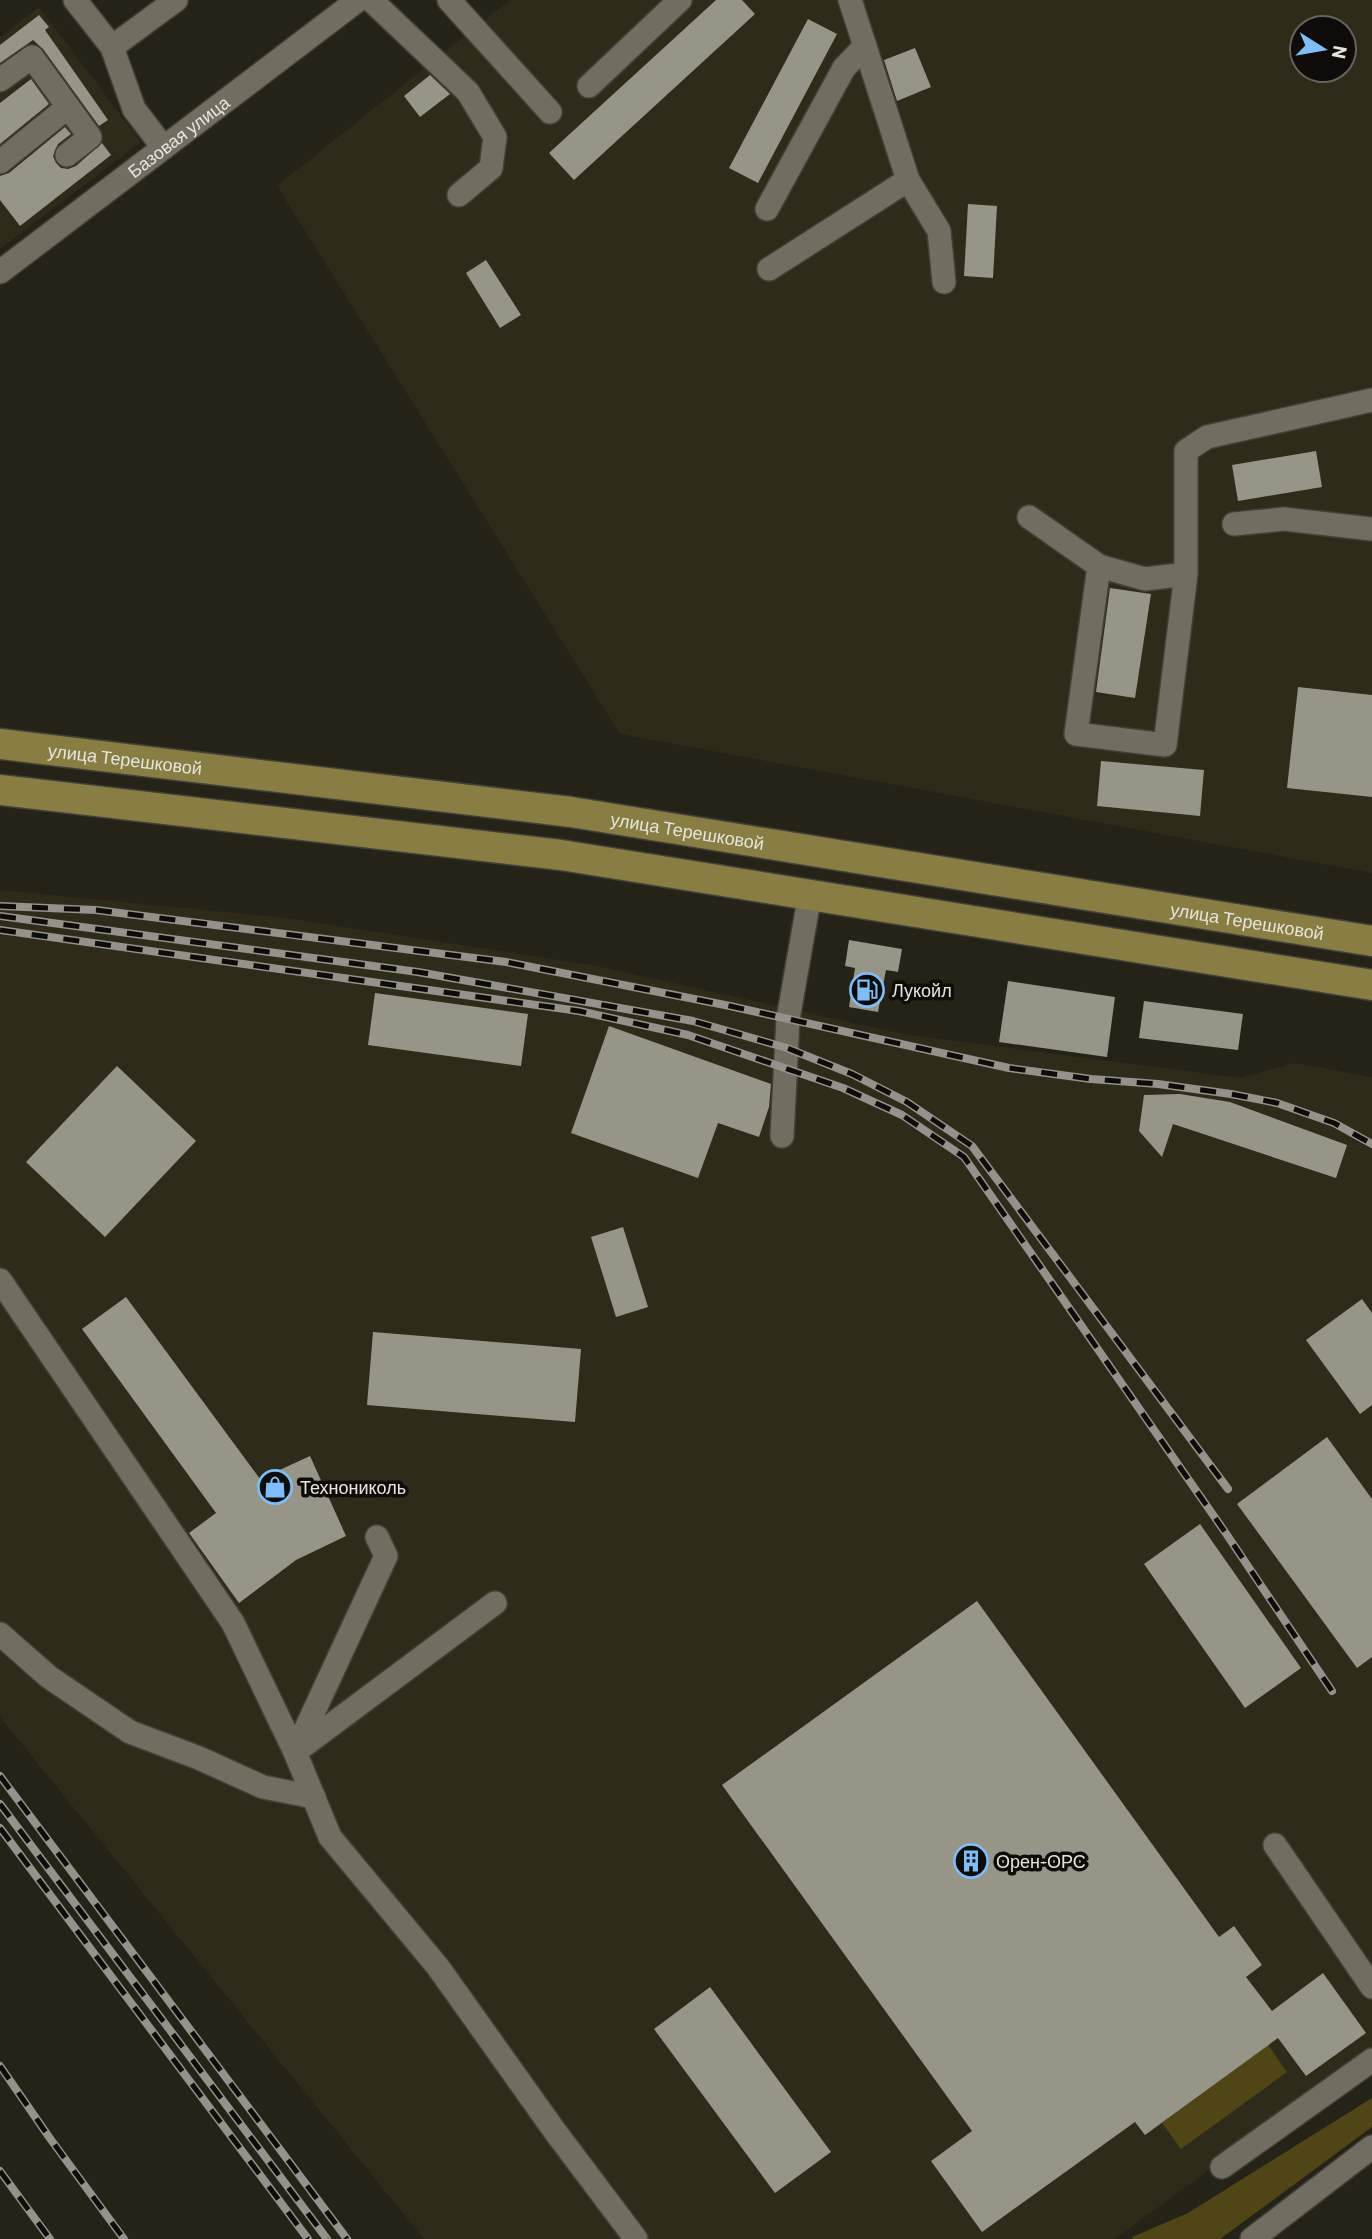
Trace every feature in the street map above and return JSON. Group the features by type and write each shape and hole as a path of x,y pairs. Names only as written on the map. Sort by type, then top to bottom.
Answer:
{"main road":[{"name":"улица Терешковой","path":"0,744 571,812 1372,941"},
{"path":"0,790 561,855 1372,985"},
{"path":"810,894 817,852"}],"street":[{"path":"75,0 113,47 134,109 163,147"},
{"path":"113,47 176,0"},
{"name":"Базовая улица","path":"0,272 358,0"},
{"path":"371,0 468,92 495,137 491,168 459,195"},
{"path":"449,0 550,112"},
{"path":"589,86 677,1"},
{"path":"852,1 908,180 939,231 944,282"},
{"path":"767,209 844,68 866,46"},
{"path":"0,80 32,57 90,136 67,155"},
{"path":"0,162 68,107"},
{"path":"769,269 908,180"},
{"path":"1099,566 1076,734 1165,745 1186,574 1186,451 1208,437 1372,400"},
{"path":"1029,517 1099,566 1145,579 1186,574"},
{"path":"1234,524 1284,519 1372,529"},
{"path":"782,1136 788,1019 810,894"},
{"path":"0,1280 233,1623 295,1752 330,1837 438,1967 554,2130 636,2239"},
{"path":"295,1752 386,1556 377,1537"},
{"path":"295,1752 495,1604"},
{"path":"0,1634 49,1677 131,1732 263,1787 314,1797"},
{"path":"1275,1845 1372,1987"},
{"path":"1222,2167 1372,2060"},
{"path":"1252,2239 1372,2147"}],"shaded area":[{"path":"510,0 1372,0 1372,873 620,734 277,186"},
{"path":"39,7 141,142 0,249 0,37"},
{"path":"0,890 286,918 597,966 903,1034 1240,1078 1294,1063 1372,1077 1372,2050 1115,2239 424,2239 0,1717"},
{"path":"1268,2045 1287,2072 1181,2149 1162,2123"},
{"path":"1372,2098 1372,2127 1220,2239 1133,2239 1132,2237 1188,2213"}],"building":[{"path":"716,0 742,0 755,14 574,180 549,153"},
{"path":"39,15 49,27 45,30 108,120 99,126 43,49 33,40 0,63 0,45"},
{"path":"808,19 837,34 758,183 729,168"},
{"path":"915,48 931,87 897,101 884,60"},
{"path":"430,75 450,94 420,117 404,96"},
{"path":"31,79 49,104 0,144 0,103"},
{"path":"65,127 71,134 58,144 53,156 61,168 76,166 102,143 111,155 20,226 0,200 0,176 9,173"},
{"path":"968,204 997,206 993,278 964,276"},
{"path":"486,260 521,315 500,328 466,273"},
{"path":"1316,451 1322,487 1238,501 1232,465"},
{"path":"1110,588 1151,594 1135,698 1096,692"},
{"path":"1298,687 1372,695 1372,797 1287,788"},
{"path":"1101,761 1204,770 1200,816 1097,806"},
{"name":"Лукойл","path":"849,940 902,949 898,972 886,970 878,1012 849,1007 855,968 845,966"},
{"path":"1008,981 1115,997 1107,1057 999,1042"},
{"path":"375,993 528,1014 521,1066 368,1045"},
{"path":"1144,1001 1243,1014 1238,1050 1139,1038"},
{"path":"609,1026 771,1084 769,1107 759,1137 718,1123 698,1178 571,1133"},
{"path":"117,1066 196,1141 105,1237 26,1162"},
{"path":"1180,1094 1230,1102 1347,1145 1336,1178 1173,1124 1162,1157 1139,1131 1144,1095"},
{"path":"623,1227 648,1307 616,1317 591,1237"},
{"path":"126,1297 260,1479 310,1456 346,1536 296,1560 239,1603 189,1533 216,1513 82,1329"},
{"path":"1362,1299 1372,1313 1372,1405 1360,1414 1306,1340"},
{"path":"373,1332 581,1349 575,1422 367,1405"},
{"path":"1327,1437 1372,1499 1372,1657 1357,1668 1237,1504"},
{"path":"1200,1524 1301,1668 1245,1708 1144,1564"},
{"name":"Орен-ОРС","path":"977,1601 1219,1937 1234,1926 1262,1965 1246,1977 1272,2011 1323,1973 1366,2033 1306,2076 1278,2038 1145,2135 1135,2122 982,2232 931,2161 972,2131 722,1785"},
{"path":"710,1987 831,2152 775,2193 654,2029"}],"railway":[{"path":"0,906 96,910 506,962 730,1006 1009,1068 1091,1079 1158,1084 1277,1103 1334,1123 1372,1144"},
{"path":"0,916 418,972 693,1021 787,1048 852,1074 907,1102 972,1146 1228,1489"},
{"path":"0,930 579,1011 688,1035 843,1088 902,1115 964,1157 1225,1532 1332,1691"},
{"path":"0,1776 347,2239"},
{"path":"0,1804 327,2239"},
{"path":"0,1828 308,2239"},
{"path":"0,2066 124,2239"},
{"path":"0,2171 50,2239"}],"place":[{"name":"Лукойл","path":"867,990"},
{"name":"Технониколь","path":"275,1487"},
{"name":"Орен-ОРС","path":"971,1861"}]}
